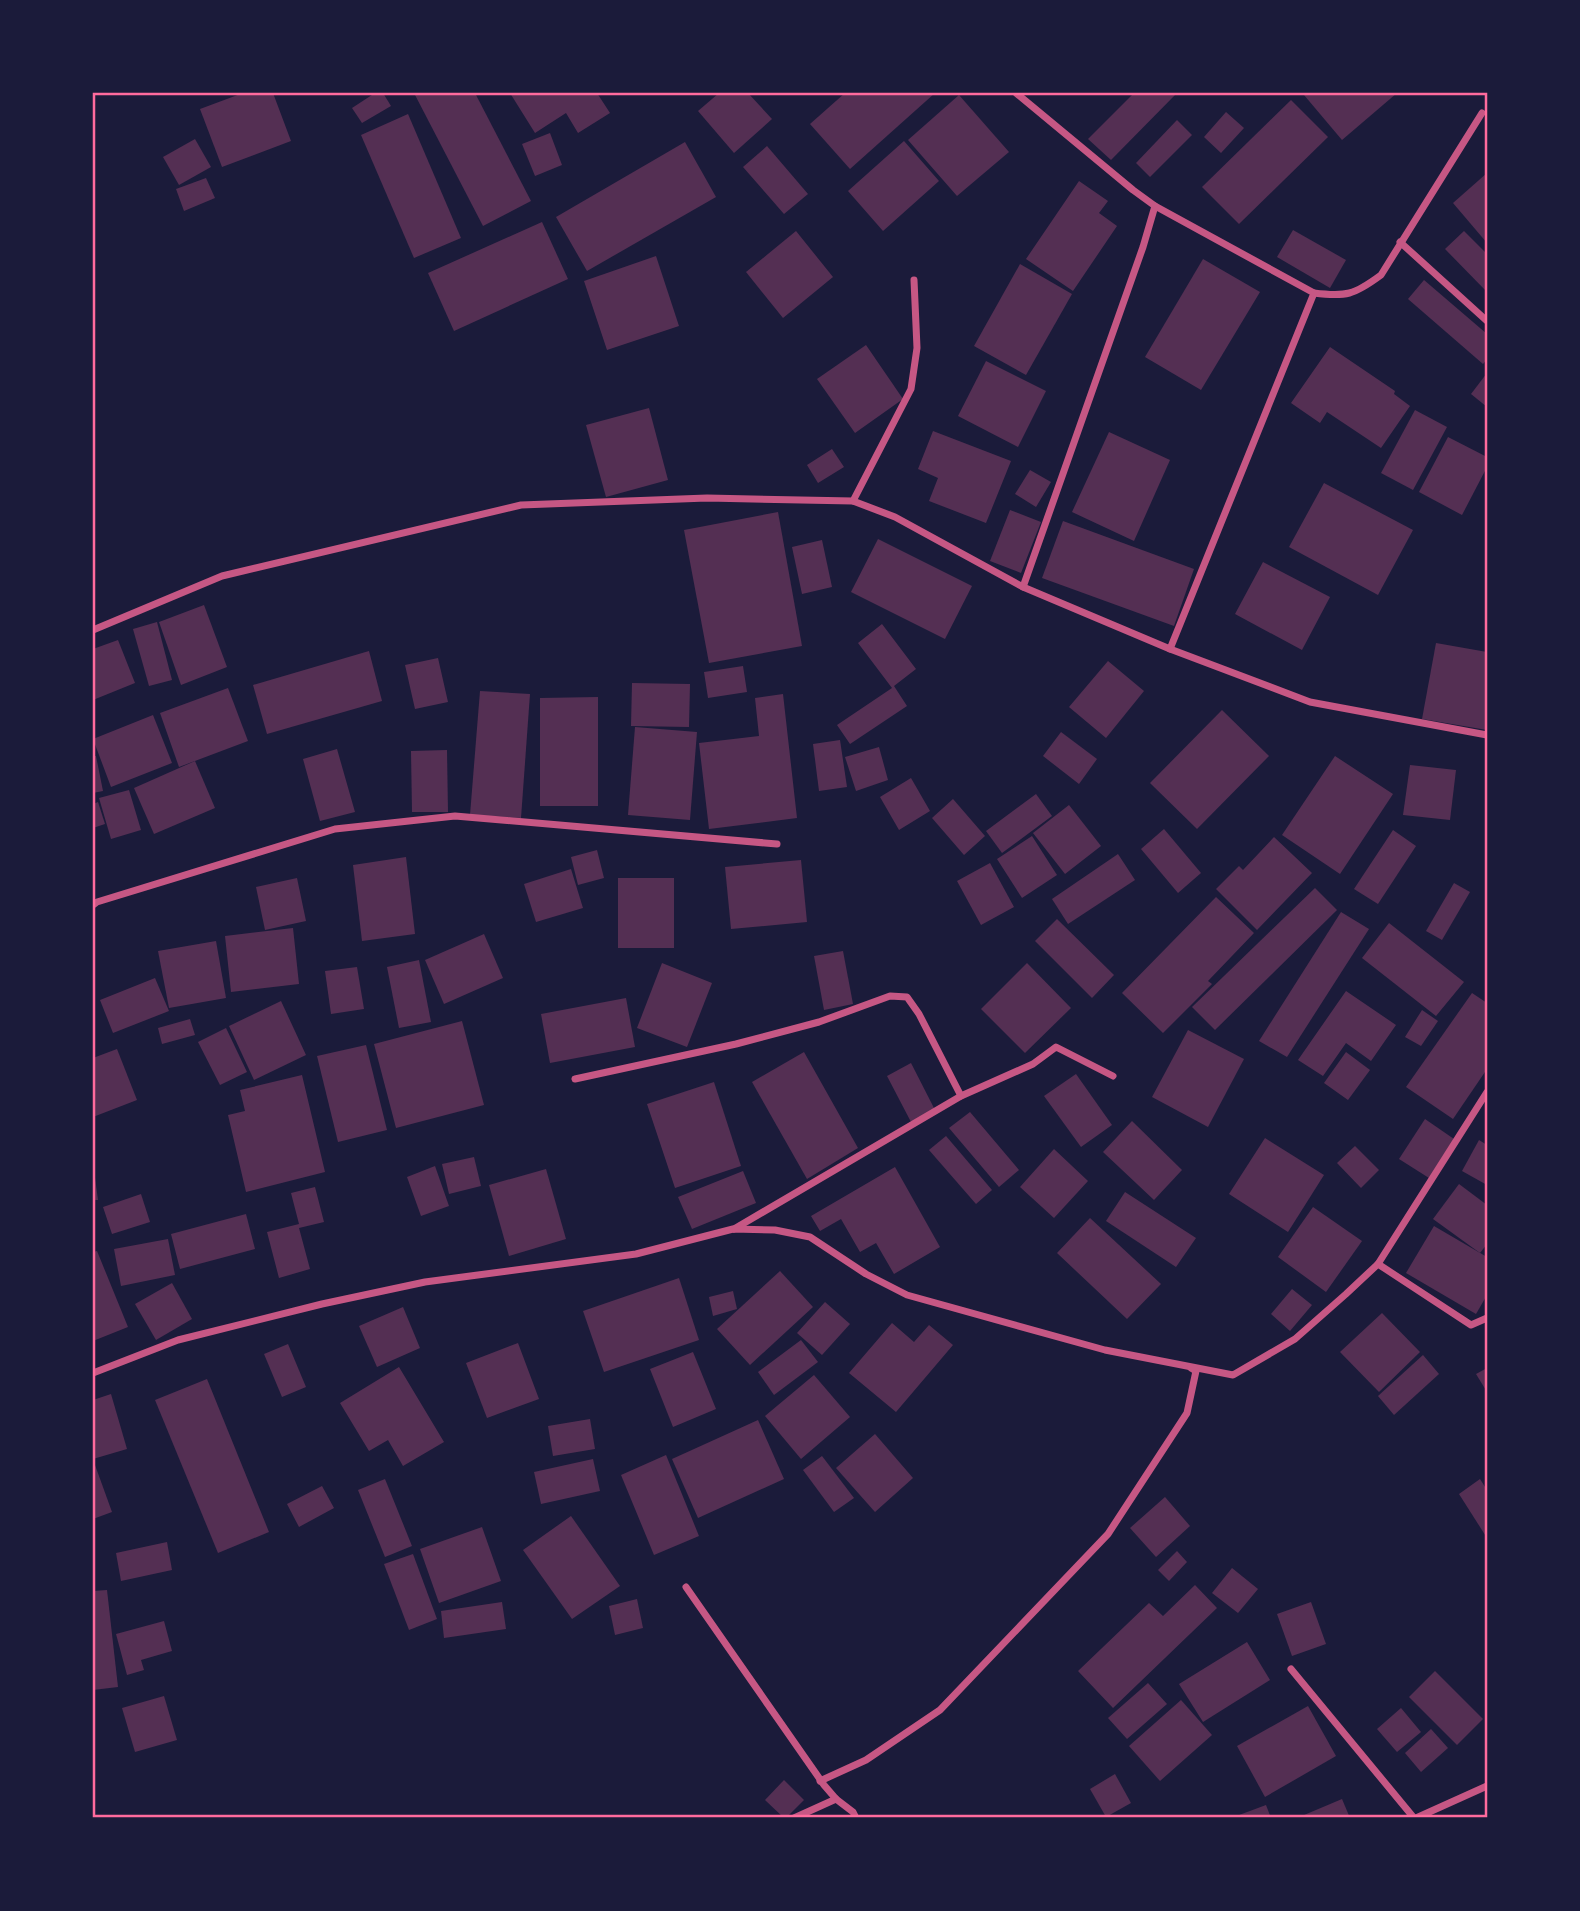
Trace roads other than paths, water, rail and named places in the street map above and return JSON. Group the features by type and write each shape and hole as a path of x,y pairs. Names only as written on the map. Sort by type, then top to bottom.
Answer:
{"street":[{"path":"1016,93 1155,206 1314,293 1340,296 1364,288 1381,275 1482,113"},
{"path":"1023,587 1155,206"},
{"path":"1401,242 1484,311 1487,321"},
{"path":"853,501 911,389 917,348 914,279"},
{"path":"1170,649 1314,293"},
{"path":"93,630 222,576 522,505 708,498 853,501 895,517 1023,587 1170,649 1310,702 1487,735"},
{"path":"93,905 335,829 455,816 777,844"},
{"path":"575,1079 736,1044 819,1022 890,996 907,997 919,1014 961,1096"},
{"path":"93,1373 178,1340 322,1304 425,1282 636,1254 733,1229 961,1096 1033,1064 1056,1047 1113,1076"},
{"path":"733,1229 775,1230 810,1237 866,1274 907,1295 1105,1350 1233,1375 1295,1339 1378,1264 1487,1092"},
{"path":"1378,1264 1471,1325 1487,1318"},
{"path":"820,1781 866,1760 940,1710 1108,1534 1186,1413 1196,1371 1189,1367"},
{"path":"686,1587 820,1781 856,1818"},
{"path":"1291,1669 1415,1818 1487,1786"},
{"path":"794,1818 835,1799"}]}
